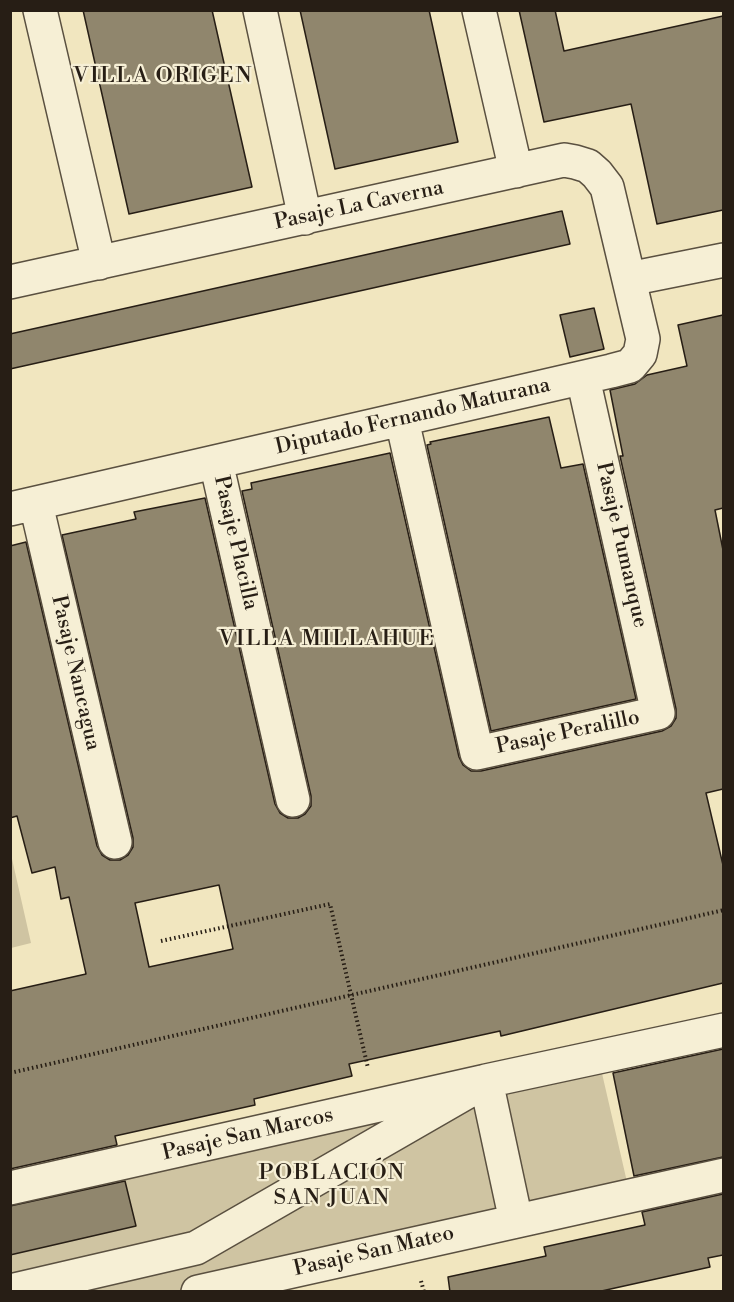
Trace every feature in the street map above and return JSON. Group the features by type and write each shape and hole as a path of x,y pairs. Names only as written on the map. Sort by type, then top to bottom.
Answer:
{"street":[{"path":"40,10 99,263"},
{"path":"260,10 305,218"},
{"path":"479,10 516,171"},
{"name":"Pasaje La Caverna","path":"10,282 564,160 588,166 607,187 629,279"},
{"path":"629,279 723,260"},
{"name":"Diputado Fernando Maturana","path":"23,506 630,366 640,354 643,339 629,279"},
{"name":"Pasaje Pumanque","path":"583,378 658,713"},
{"name":"Pasaje Peralillo","path":"402,420 477,753 658,713"},
{"name":"Pasaje Placilla","path":"216,462 293,800"},
{"name":"Pasaje Nancagua","path":"23,506 115,842"},
{"name":"Pasaje San Marcos","path":"10,1188 486,1080 723,1030"},
{"path":"10,1291 196,1248 486,1080 516,1221"},
{"name":"Pasaje San Mateo","path":"198,1292 723,1175"}],"path":[{"path":"161,941 330,904 376,1106"},
{"path":"10,1073 723,910"}],"shaded area":[{"path":"10,850 31,943 11,948 10,948"},
{"path":"598,1056 630,1195 198,1291 11,1292 10,1189"}],"building":[{"path":"83,10 212,10 252,187 129,214"},
{"path":"300,10 429,10 458,142 335,169"},
{"path":"519,10 555,10 564,51 723,16 723,210 657,224 631,104 544,122"},
{"path":"562,211 570,244 10,369 10,334"},
{"path":"594,308 604,349 570,357 560,315"},
{"path":"723,315 723,508 715,510 723,550 723,789 706,793 723,865 723,983 501,1036 500,1031 349,1064 352,1076 254,1099 255,1105 115,1136 117,1145 10,1169 10,991 86,974 69,897 61,899 55,867 32,873 17,816 10,818 10,546 26,542 97,846 102,855 110,860 120,860 128,855 133,847 133,838 62,535 136,519 134,512 205,498 275,804 280,813 288,818 298,818 305,814 311,806 311,796 242,491 252,489 251,483 390,453 459,757 463,765 471,771 481,771 662,731 671,726 676,718 676,709 620,456 623,456 610,390 635,384 647,375 687,366 678,325","holes":["219,885 233,949 149,967 135,903"]},
{"path":"549,417 561,468 583,464 636,699 491,731 427,445 431,444 430,442"},
{"path":"723,1049 723,1157 634,1176 613,1073"},
{"path":"125,1181 136,1226 10,1255 10,1206"},
{"path":"723,1194 723,1255 708,1258 710,1267 597,1292 450,1292 448,1277 546,1256 544,1247 645,1225 642,1212"}],"district":[{"name":"VILLA ORIGEN","path":"163,77"},
{"name":"VILLA MILLAHUE","path":"327,640"},
{"name":"POBLACIÓN SAN JUAN","path":"332,1186"}]}
